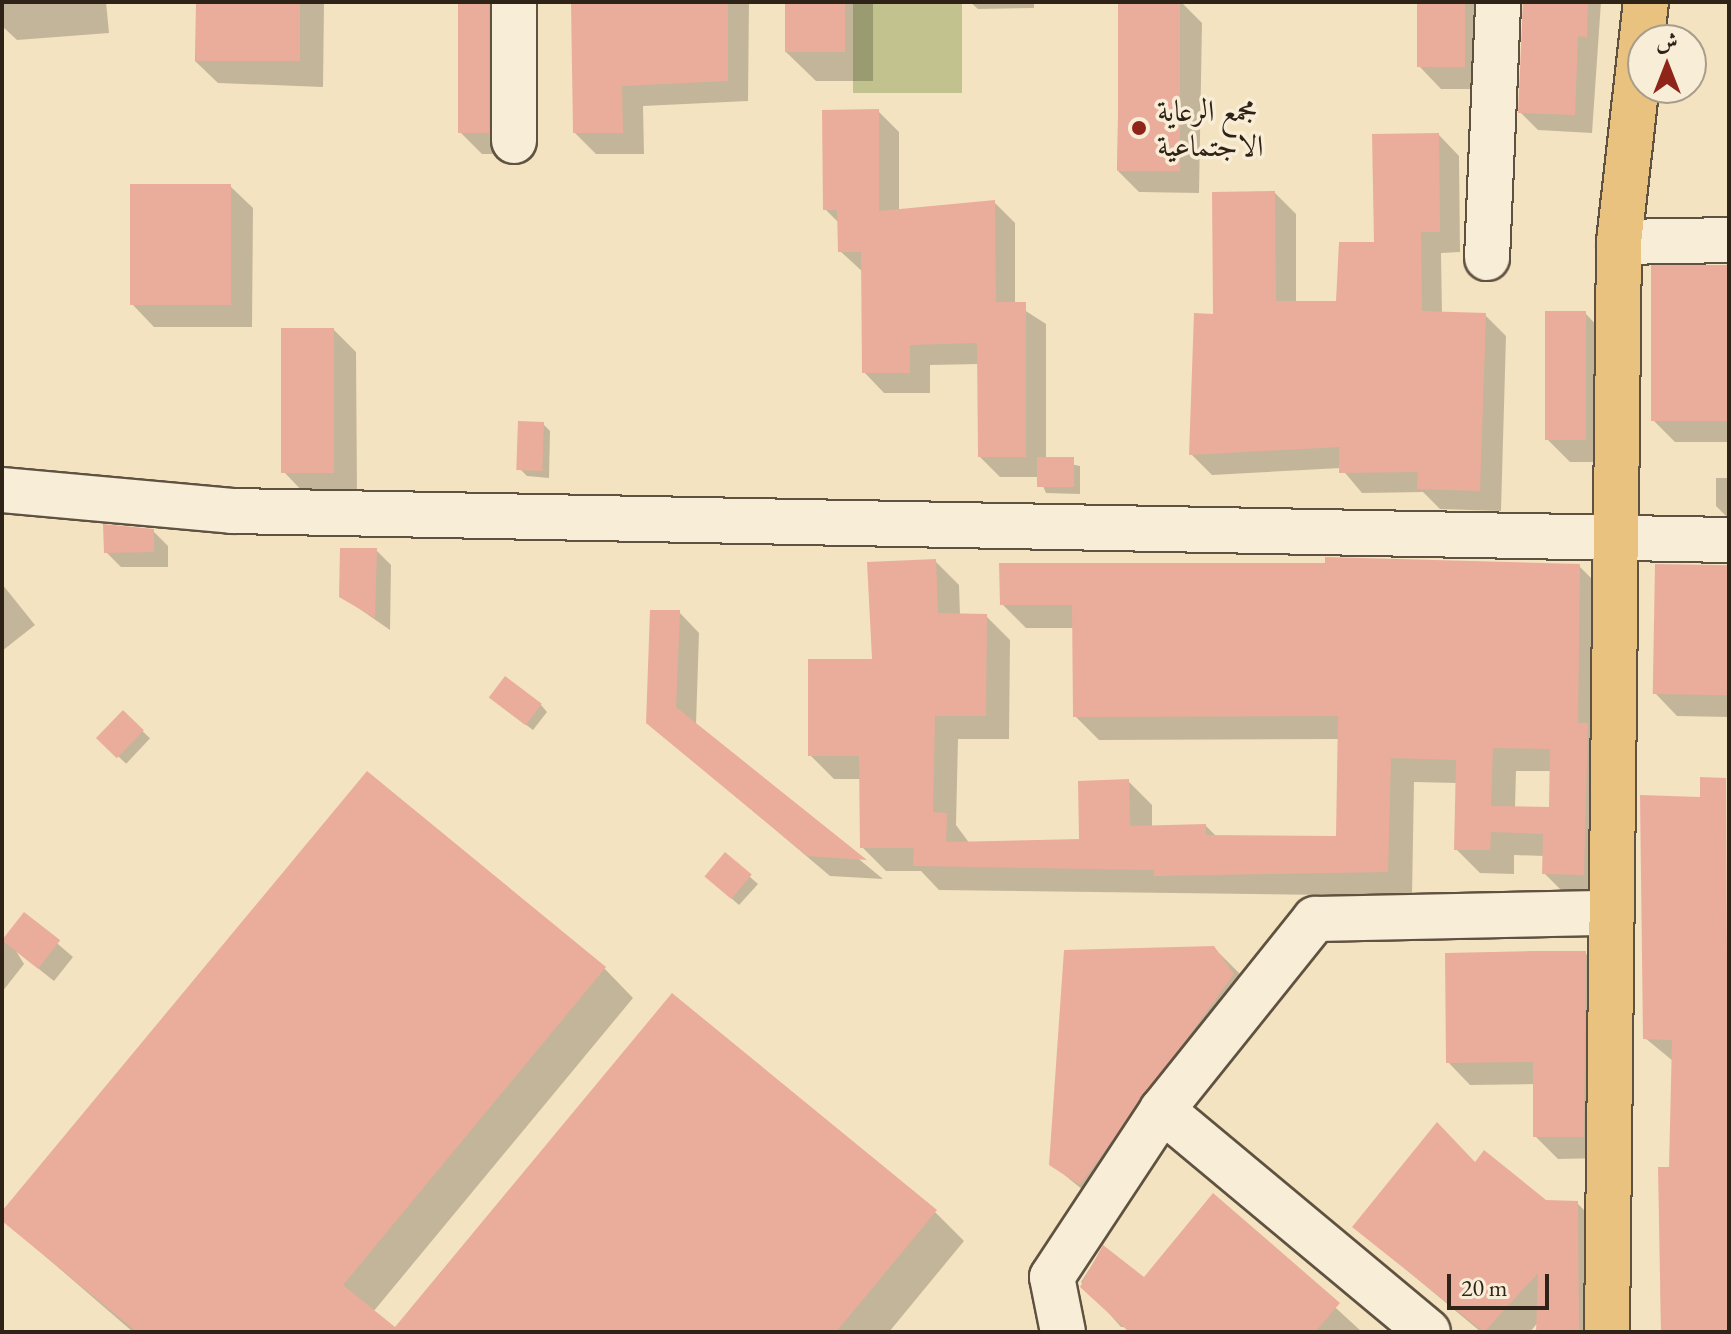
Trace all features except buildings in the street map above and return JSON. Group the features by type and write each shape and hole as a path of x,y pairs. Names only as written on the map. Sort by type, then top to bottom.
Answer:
{"main road":[{"path":"1607,1332 1611,537 1619,242 1646,2"}],"street":[{"path":"514,2 514,141"},
{"path":"1487,258 1498,2"},
{"path":"1619,242 1729,240"},
{"path":"2,490 232,511 1729,540"},
{"path":"1063,1332 1052,1277 1162,1110 1315,919 1611,913"},
{"path":"1162,1110 1428,1332"}],"green space":[{"path":"853,2 962,2 962,93 853,93"}],"place":[{"name":"مجمع الرعاية الاجتماعية","path":"1139,128"}]}
